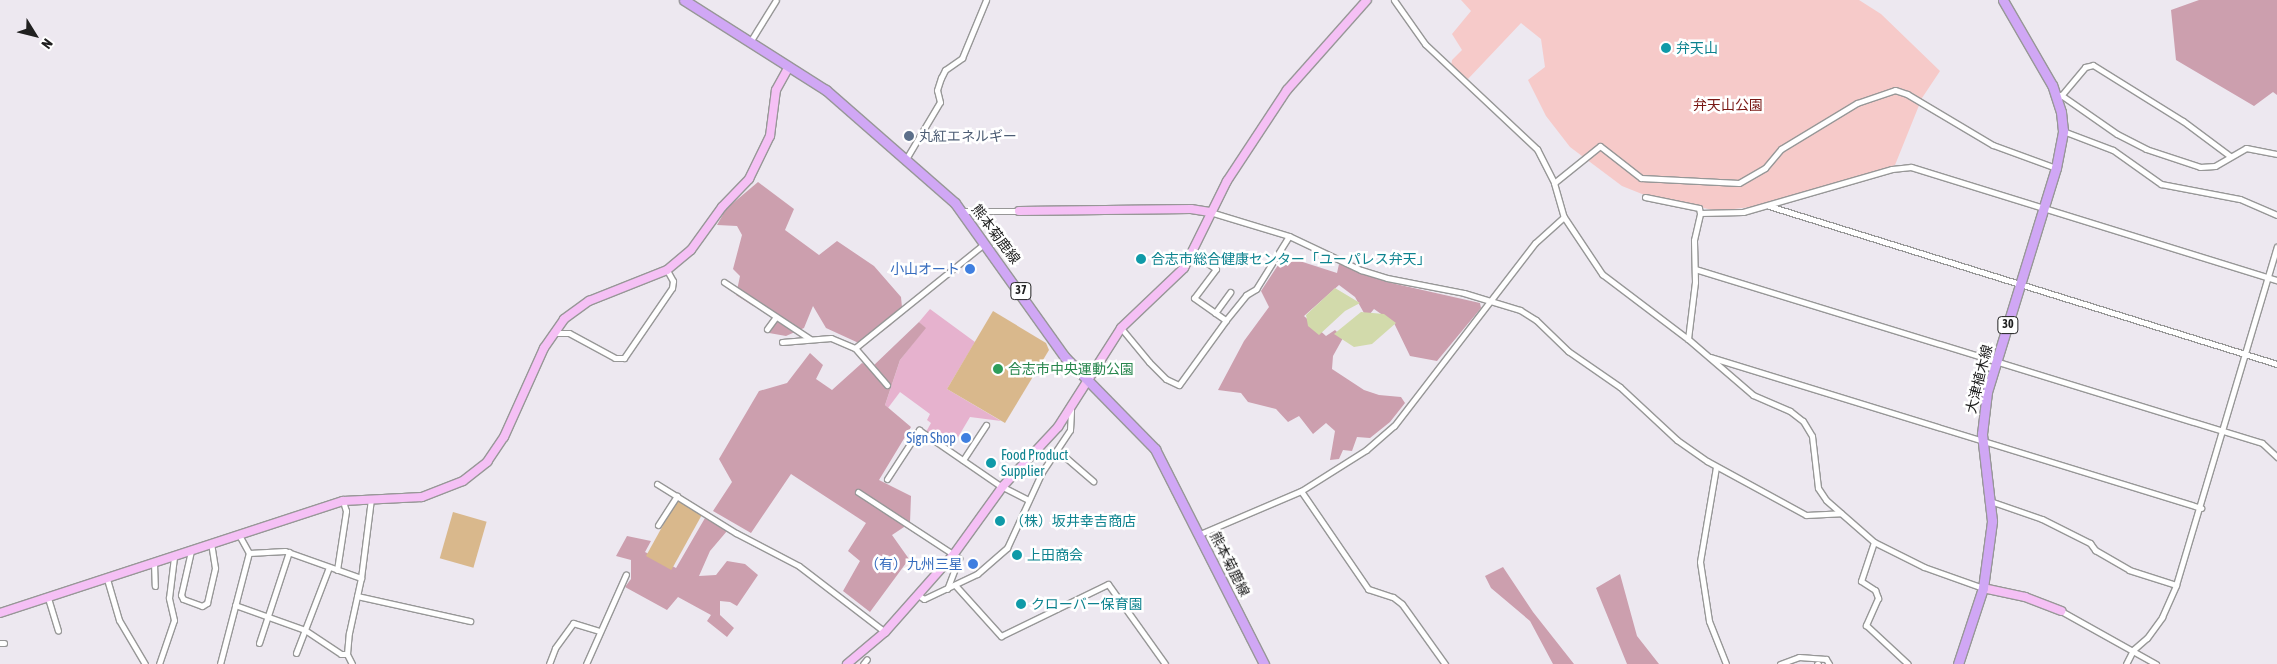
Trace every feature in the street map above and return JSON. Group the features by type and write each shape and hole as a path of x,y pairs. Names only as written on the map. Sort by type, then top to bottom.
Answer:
{"main road":[{"name":"熊本菊鹿線","path":"684,0 826,90 945,191 1030,303 1052,341 1087,382 1155,449 1200,534 1264,664"},
{"name":"大津植木線","path":"1958,664 1983,588 1992,521 1983,440 1984,407 2056,168 2063,131 2059,97 2003,0"}],"street":[{"path":"750,42 776,0"},
{"path":"906,159 940,102 937,90 945,70 962,58 986,0"},
{"path":"847,664 885,632 918,595 954,554 1003,486 1071,409 1120,328 1168,284 1193,253 1210,212 1227,181 1297,75 1367,0"},
{"path":"1394,0 1425,44 1537,149 1554,183 1564,217 1602,274 1710,356 1753,395 1790,411 1803,421 1814,444 1818,488 1841,513 1874,542 1924,567 1983,588 2025,597 2061,612 2156,664"},
{"path":"2230,156 2184,121 2093,65 2083,69 2059,97 2108,130 2179,160 2211,168 2246,148 2277,154"},
{"path":"0,613 344,500 372,497 422,497 438,493 463,481 481,467 504,437 553,333 564,319 589,301 668,270 691,250 714,217 756,168 770,136 776,90 788,67"},
{"path":"1554,183 1600,146 1641,178 1739,183 1765,168 1781,149 1857,103 1895,90 1907,94 1993,145 2056,168"},
{"path":"2063,131 2113,150 2161,184 2240,199 2277,215"},
{"path":"1700,213 1743,212 1892,169 1911,167 2277,280"},
{"path":"1645,197 1699,208 1700,213 1694,240 1695,269 1688,339"},
{"path":"1768,205 2020,286 2277,364"},
{"path":"961,211 1191,209 1210,212 1289,236 1361,270 1520,310 1536,320 1568,351 1620,387 1677,440 1716,467 1734,474 1806,515 1841,513"},
{"path":"1200,534 1301,490 1366,450 1394,426 1489,301 1536,244 1564,217"},
{"path":"1120,328 1149,362 1166,378 1179,385 1246,295 1256,289 1289,236"},
{"path":"855,348 985,242"},
{"path":"2126,664 2133,650 2159,621 2176,585 2224,433 2277,247"},
{"path":"1193,253 1216,269 1194,298 1226,320"},
{"path":"1695,269 1997,360 2224,433 2262,443 2277,457"},
{"path":"553,333 569,333 615,358 624,358 672,288 673,281 668,270"},
{"path":"724,282 775,318 811,340"},
{"path":"1215,313 1230,292"},
{"path":"767,329 775,318"},
{"path":"782,342 837,339 855,348 887,385"},
{"path":"1710,356 2201,508"},
{"path":"918,595 924,599 977,574 1007,548 1028,500 1070,430 1071,409"},
{"path":"963,460 986,425"},
{"path":"887,479 919,430 1003,486 1028,500"},
{"path":"1057,450 1093,481"},
{"path":"1716,467 1700,562 1709,621 1726,664"},
{"path":"657,484 799,566 885,632"},
{"path":"1301,490 1368,589 1393,597 1402,604 1445,664"},
{"path":"858,492 954,554 960,561 947,589"},
{"path":"658,525 677,496"},
{"path":"352,664 347,654 361,578 372,497"},
{"path":"337,570 346,511 344,500"},
{"path":"1990,501 2042,518 2090,543 2095,550 2128,570 2176,585"},
{"path":"220,664 249,553 239,535"},
{"path":"1874,542 1861,581 1875,590 1878,598 1866,625 1908,664"},
{"path":"191,551 181,595 183,599 202,606 207,603 215,568 211,544"},
{"path":"249,553 288,552 361,578"},
{"path":"259,643 288,552"},
{"path":"159,664 174,620 169,598 174,556"},
{"path":"154,563 155,586"},
{"path":"296,653 329,567"},
{"path":"586,664 626,574"},
{"path":"107,579 120,620 145,664"},
{"path":"955,585 1001,636 1108,584 1165,664"},
{"path":"357,596 470,621"},
{"path":"48,598 58,630"},
{"path":"235,605 305,630 341,654 347,654"},
{"path":"548,664 555,648 574,622 600,631"},
{"path":"1780,664 1800,657 1826,659 1829,664"}],"shaded area":[{"path":"2199,0 2277,0 2277,95 2273,92 2254,106 2176,60 2171,10"},
{"path":"758,182 794,209 785,230 819,255 837,241 874,266 901,297 902,307 891,325 863,345 826,328 813,306 804,328 786,336 769,333 774,318 770,311 753,306 736,295 740,276 733,269 742,235 737,226 717,225 726,209"},
{"path":"1284,256 1337,273 1339,264 1387,282 1480,303 1481,308 1437,361 1410,356 1394,323 1374,309 1369,315 1364,313 1355,297 1339,285 1304,316 1326,336 1335,330 1343,338 1333,356 1332,369 1364,390 1379,395 1401,397 1405,403 1390,422 1370,438 1357,437 1352,451 1343,450 1339,459 1330,460 1335,431 1326,423 1313,434 1299,416 1288,422 1276,409 1248,402 1241,393 1218,390 1244,341 1269,307 1261,291"},
{"path":"1335,288 1360,303 1345,311 1319,335 1308,326 1306,315"},
{"path":"930,309 975,342 947,389 1001,421 970,417 951,449 926,432 931,423 927,420 930,414 900,392 888,408 885,405 900,360 925,328 919,322"},
{"name":"合志市中央運動公園","path":"993,311 1046,343 1049,350 1005,423 947,389"},
{"path":"1361,312 1384,314 1396,323 1372,344 1354,347 1334,334"},
{"path":"919,322 926,328 900,360 885,405 911,427 879,480 911,496 910,523 892,535 909,559 870,612 843,591 860,561 848,551 866,523 791,474 751,533 713,511 732,482 719,459 759,391 787,383 810,353 823,365 816,379 832,390 862,363 872,367"},
{"path":"677,500 702,514 671,570 646,556"},
{"path":"453,512 487,522 473,568 440,558"},
{"path":"705,518 727,531 710,551 699,576 716,575 727,561 745,564 758,575 737,606 730,602 720,601 720,615 734,628 727,637 707,621 711,615 678,597 667,610 625,587 631,579 631,560 616,556 627,536 651,541 645,552 676,568"},
{"path":"1503,567 1533,612 1574,664 1553,664 1530,621 1491,588 1485,576"},
{"path":"1620,574 1637,636 1659,664 1627,664 1596,588"}],"green space":[{"name":"弁天山公園","path":"1461,0 1859,0 1881,14 1940,71 1922,98 1895,165 1860,178 1759,206 1717,211 1642,194 1622,186 1570,147 1546,116 1528,80 1545,67 1541,39 1521,23 1468,79 1451,67 1452,60 1462,50 1452,34 1471,11"}],"place":[{"name":"弁天山","path":"1666,48"},
{"name":"丸紅エネルギー","path":"909,136"},
{"name":"合志市総合健康センター「ユーパレス弁天」","path":"1141,259"},
{"name":"小山オート","path":"970,269"},
{"name":"合志市中央運動公園","path":"998,369"},
{"name":"Sign Shop","path":"966,438"},
{"name":"Food Product Supplier","path":"991,463"},
{"name":"（株）坂井幸吉商店","path":"1000,521"},
{"name":"上田商会","path":"1017,555"},
{"name":"（有）九州三星","path":"973,564"},
{"name":"クローバー保育園","path":"1021,604"}]}
